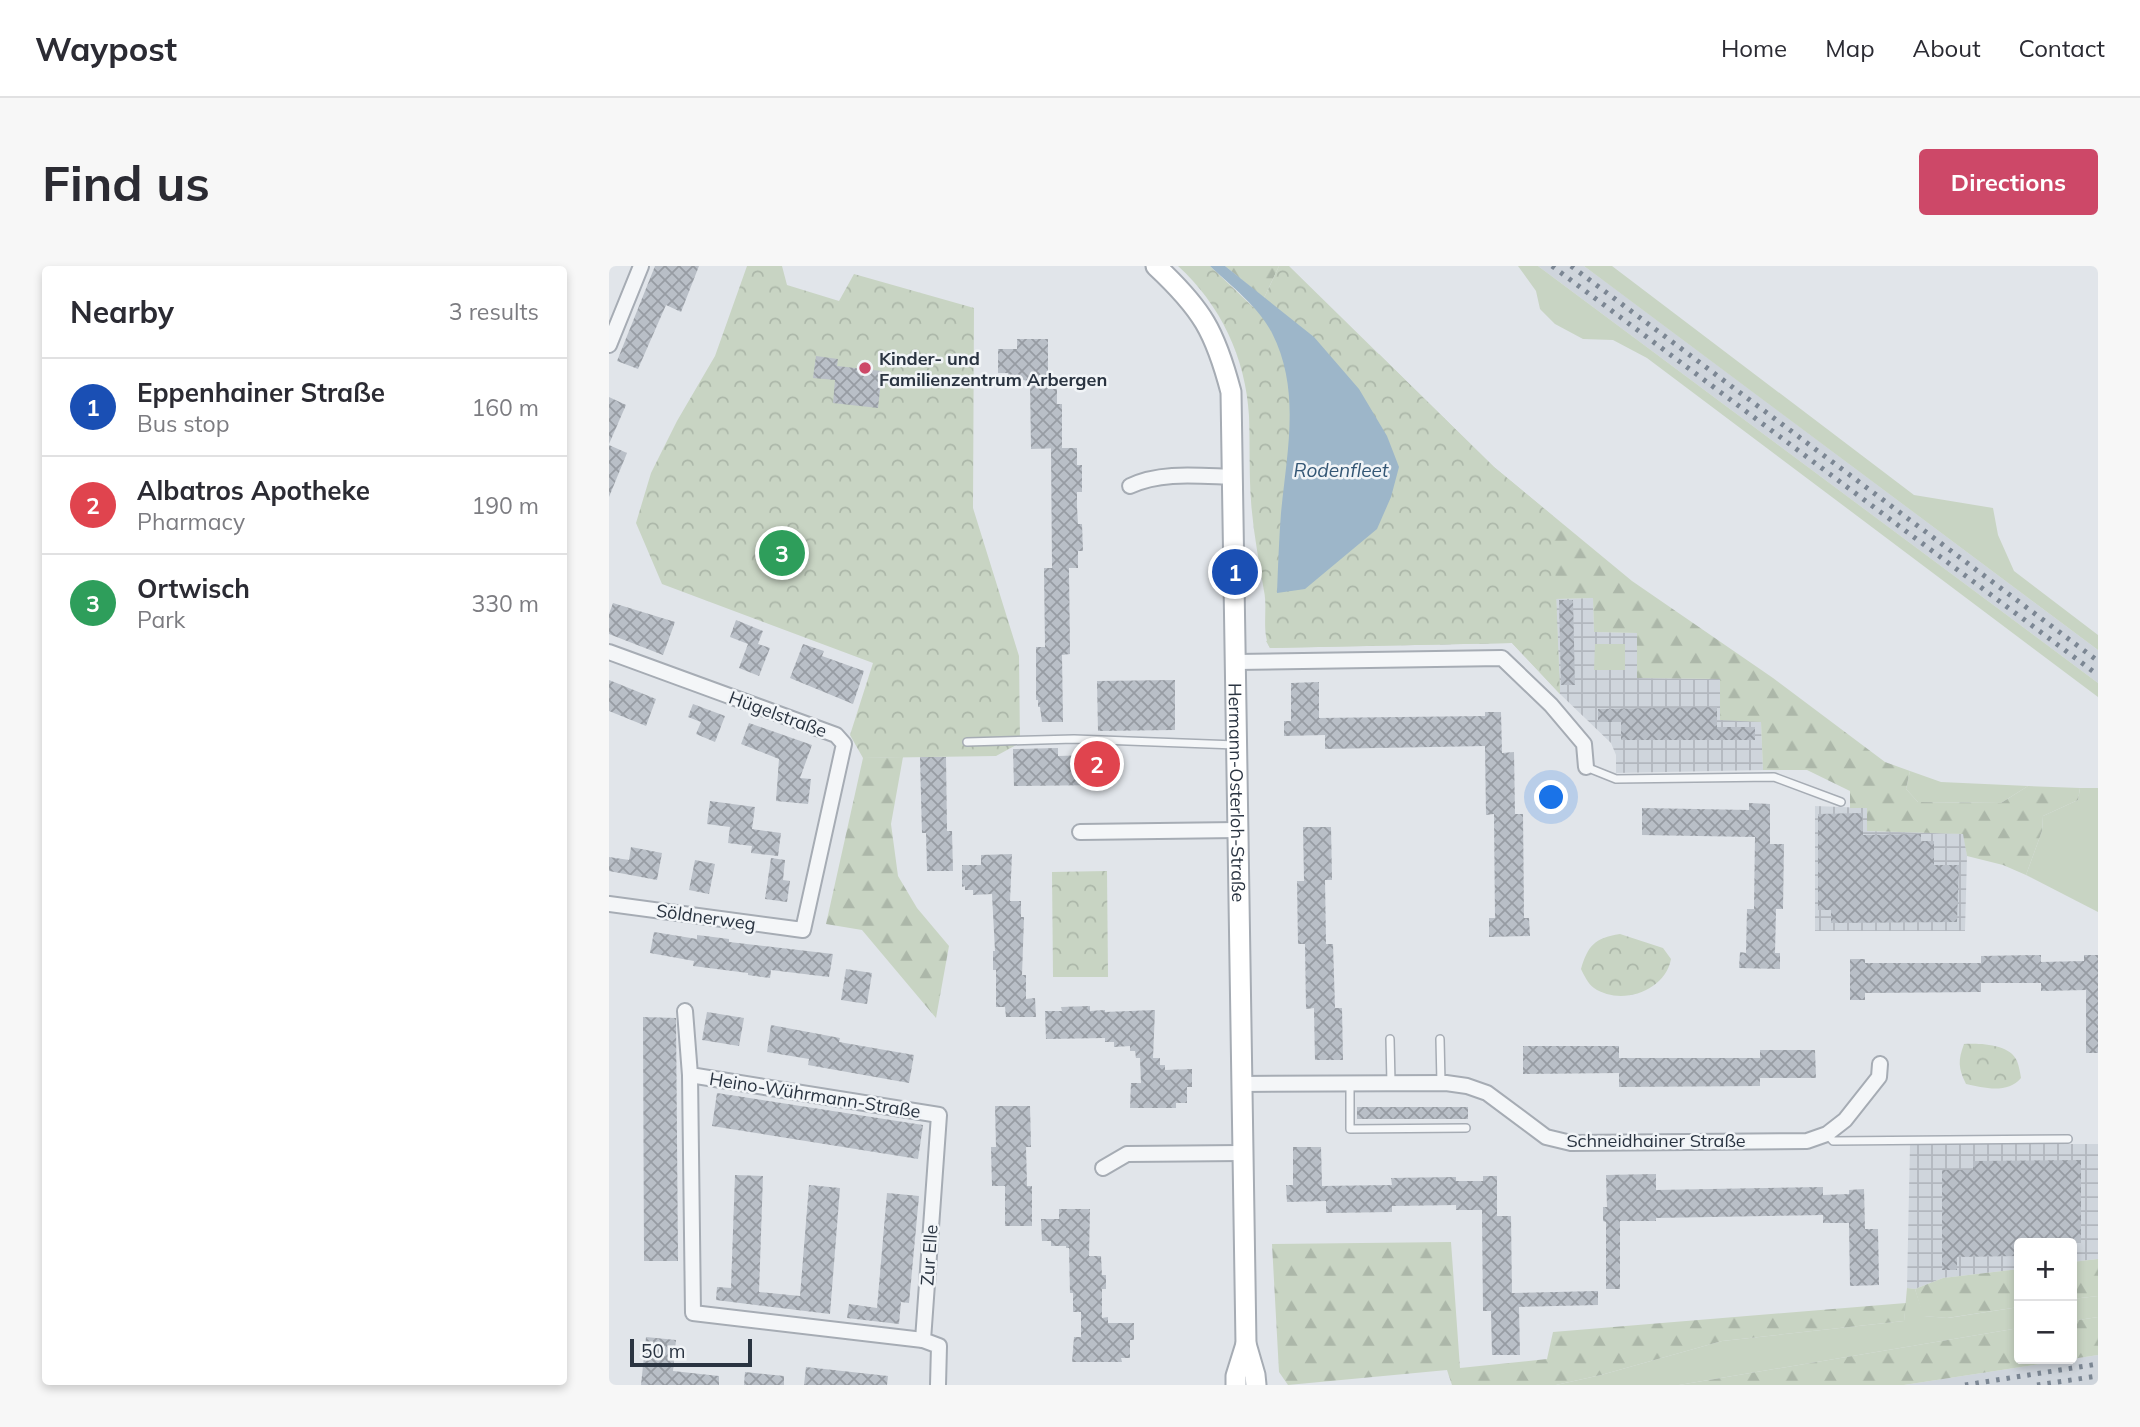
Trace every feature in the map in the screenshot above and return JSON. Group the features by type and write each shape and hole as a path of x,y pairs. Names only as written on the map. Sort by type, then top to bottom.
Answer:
{"street":[{"path":"609,345 641,266"},
{"name":"Hermann-Osterloh-Straße","path":"1156,266 1201,313 1213,333 1231,392 1241,1153 1246,1344 1256,1385"},
{"path":"1130,486 1144,480 1185,475 1234,477"},
{"name":"Hügelstraße","path":"609,652 836,735 843,744 803,930"},
{"path":"1236,662 1502,658 1551,705 1584,744 1586,767"},
{"path":"1080,832 1237,831"},
{"name":"Söldnerweg","path":"609,904 803,930"},
{"name":"Heino-Wührmann-Straße","path":"685,1010 690,1075 693,1313 922,1340"},
{"path":"1827,1135 1863,1100 1879,1077 1880,1064"},
{"name":"Heino-Wührmann-Straße","path":"690,1075 939,1115"},
{"name":"Schneidhainer Straße","path":"1241,1084 1441,1083 1467,1086 1487,1093 1546,1137 1571,1143 1807,1141 1827,1135"},
{"name":"Zur Elle","path":"922,1340 939,1115"},
{"path":"1103,1168 1127,1154 1241,1153"},
{"path":"922,1340 939,1346 938,1385"},
{"name":"Hermann-Osterloh-Straße","path":"1236,1385 1236,1376 1246,1344"}],"lane":[{"path":"967,742 1074,739 1237,745"},
{"path":"1586,767 1616,779 1774,777 1841,802"},
{"path":"1391,1040 1391,1083"},
{"path":"1440,1040 1441,1083"},
{"path":"1350,1083 1350,1129 1466,1128"},
{"path":"1827,1135 1833,1141 2068,1139"}],"shaded area":[{"path":"1538,266 1584,266 1599,277 2098,650 2098,683"},
{"path":"1593,598 1594,632 1637,633 1638,678 1720,679 1761,721 1763,770 1616,773 1616,755 1611,743 1560,694 1556,599"},
{"path":"1815,806 1867,808 1867,831 1964,834 1967,856 1965,931 1815,931"},
{"path":"1910,1144 2098,1144 2098,1259 2077,1261 2077,1238 2014,1238 2014,1270 1943,1278 1915,1289 1907,1288"},
{"path":"2098,1355 2098,1385 1904,1385 2040,1364 2077,1364 2077,1358"}],"green space":[{"path":"747,266 782,266 787,285 839,301 854,274 974,308 973,508 1019,656 1020,743 996,756 863,758 850,735 873,663 662,584 636,523 651,473 677,421 715,356"},
{"path":"1178,266 1210,266 1253,307 1264,298 1279,266 1289,266 1494,467 1553,516 1560,694 1512,643 1270,648 1266,635 1265,598 1252,512 1249,416 1243,373 1218,315 1193,281"},
{"path":"1225,266 1279,266 1264,298"},
{"path":"1518,266 1538,266 2098,683 2098,697 1647,358 1613,340 1583,339 1555,324 1540,309 1536,291"},
{"path":"1584,266 1612,266 1914,495 1993,508 1998,535 2014,571 2098,635 2098,650"},
{"path":"1379,354 1494,467 1632,581 1773,678 1885,762 1910,771 1906,789 1918,802 2001,803 2028,786 2080,788 2078,800 2043,816 2042,831 2026,875 2003,865 1967,856 1963,834 1867,831 1867,808 1850,808 1850,791 1807,770 1763,770 1761,722 1720,720 1720,679 1637,678 1637,633 1594,632 1593,598 1556,599 1560,694 1512,643 1270,648 1266,641 1294,632"},
{"path":"1595,644 1625,644 1625,670 1594,670"},
{"path":"903,757 891,824 898,876 917,908 949,946 936,1018 862,930 826,924 863,758"},
{"path":"1910,771 1941,782 2028,786 2001,803 1918,802 1906,789"},
{"path":"2080,788 2098,788 2098,912 2026,875 2042,831 2043,816 2078,800"},
{"path":"1107,871 1108,977 1053,977 1052,872"},
{"path":"1620,934 1663,948 1671,959 1660,980 1640,993 1616,996 1605,993 1588,982 1581,969 1593,944"},
{"path":"1964,1044 1986,1044 2008,1051 2017,1061 2021,1078 2003,1088 1966,1084 1960,1064"},
{"path":"1451,1242 1460,1368 1547,1359 1553,1332 1906,1303 1904,1321 1722,1341 1556,1385 1452,1385 1447,1370 1288,1385 1279,1372 1272,1244"},
{"path":"2098,1259 2098,1296 2077,1298 2077,1261"},
{"path":"2014,1270 2014,1308 1947,1318 1923,1316 1915,1289 1943,1278"},
{"path":"1907,1288 1915,1289 1924,1316 1948,1318 2014,1308 2014,1329 1679,1385 1556,1385 1722,1341 1904,1321"},
{"path":"2098,1296 2098,1317 2077,1320 2077,1298"},
{"path":"2098,1317 2098,1355 2077,1358 2077,1320"},
{"path":"2014,1329 2014,1364 2040,1364 1904,1385 1679,1385"}],"water":[{"name":"Rodenfleet","path":"1210,266 1225,266 1314,337 1359,389 1387,436 1399,467 1391,497 1377,529 1305,589 1277,593 1290,421 1286,376 1281,355 1272,333 1259,314"}],"building":[{"path":"655,266 699,266 681,312 666,305 638,369 617,361"},
{"path":"1017,339 1048,339 1048,389 1057,389 1057,404 1062,404 1062,448 1031,449 1030,381 1008,378 1008,373 998,373 998,349 1017,349"},
{"path":"816,356 838,359 837,366 882,371 878,408 833,403 835,380 813,378"},
{"path":"609,397 626,405 609,444"},
{"path":"609,445 627,453 609,497"},
{"path":"1051,448 1077,448 1077,465 1082,465 1082,492 1077,492 1077,507 1078,524 1082,524 1083,551 1078,551 1078,568 1069,568 1070,654 1062,655 1063,722 1042,722 1036,700 1036,647 1045,647 1044,568 1052,568"},
{"path":"1559,600 1573,600 1575,685 1561,685"},
{"path":"613,603 675,622 663,655 609,634 609,614"},
{"path":"736,620 763,631 758,644 770,648 759,676 739,668 748,644 730,637"},
{"path":"803,644 824,651 822,656 864,671 853,704 790,678"},
{"path":"609,680 656,699 646,726 609,711"},
{"path":"1175,680 1175,730 1098,731 1097,681"},
{"path":"1319,682 1319,718 1485,716 1485,712 1501,712 1502,753 1514,752 1515,814 1523,814 1524,918 1529,918 1530,936 1489,937 1489,918 1495,918 1494,814 1486,815 1485,746 1325,749 1325,735 1284,736 1284,721 1291,721 1291,683"},
{"path":"693,704 725,716 715,742 696,734 701,722 688,717"},
{"path":"1717,707 1717,727 1755,727 1755,740 1621,740 1621,722 1598,722 1598,709"},
{"path":"749,723 812,745 800,778 811,779 808,804 776,801 779,759 741,744"},
{"path":"1058,748 1058,756 1091,755 1091,748 1105,748 1106,785 1014,786 1013,749"},
{"path":"920,757 946,757 947,831 952,831 953,871 927,871 926,833 922,833"},
{"path":"710,801 755,807 752,829 781,833 778,856 751,853 752,846 728,843 730,827 707,824"},
{"path":"1749,803 1770,804 1770,844 1784,844 1783,909 1776,909 1775,953 1780,953 1780,969 1739,968 1740,952 1746,953 1747,909 1754,909 1755,837 1642,835 1642,808 1749,810"},
{"path":"1862,813 1863,835 1921,834 1921,841 1934,841 1934,865 1959,865 1957,922 1831,923 1831,910 1818,910 1818,814"},
{"path":"1303,827 1331,827 1332,880 1325,880 1326,944 1333,944 1335,1008 1342,1008 1343,1060 1315,1060 1314,1008 1306,1009 1305,944 1298,944 1297,881 1304,881"},
{"path":"631,847 662,853 657,880 609,871 609,857 629,860"},
{"path":"1012,854 1010,901 1021,901 1021,917 1024,917 1022,975 1026,975 1026,999 1035,998 1036,1017 1006,1017 1005,1007 996,1007 992,894 973,895 973,890 965,890 965,886 962,887 962,865 981,865 981,855"},
{"path":"771,858 785,860 783,880 790,881 787,902 765,899"},
{"path":"695,860 715,864 709,894 689,890"},
{"path":"654,932 697,939 697,935 729,939 729,942 833,954 829,977 771,970 770,978 693,966 694,961 650,953"},
{"path":"2041,955 2041,962 2084,961 2084,955 2098,955 2098,1053 2086,1053 2086,990 2041,991 2041,983 1981,983 1981,992 1865,993 1865,1000 1850,1000 1850,959 1865,959 1865,963 1981,963 1981,956"},
{"path":"846,969 872,973 867,1004 841,1000"},
{"path":"1090,1006 1090,1011 1105,1012 1155,1010 1153,1058 1160,1058 1160,1065 1165,1065 1165,1070 1192,1069 1192,1087 1187,1087 1187,1103 1176,1103 1176,1108 1130,1108 1131,1083 1141,1083 1140,1058 1136,1058 1135,1051 1130,1051 1130,1046 1114,1047 1114,1042 1105,1042 1105,1038 1046,1039 1045,1011 1062,1011 1061,1007"},
{"path":"707,1012 744,1018 739,1046 702,1040"},
{"path":"643,1017 676,1018 678,1261 644,1261"},
{"path":"771,1025 840,1038 839,1042 914,1055 909,1083 808,1065 809,1059 767,1052"},
{"path":"1523,1046 1619,1046 1619,1058 1760,1058 1760,1050 1815,1050 1816,1078 1760,1078 1760,1086 1619,1087 1619,1073 1523,1074"},
{"path":"717,1093 923,1125 918,1159 712,1126"},
{"path":"995,1106 1030,1106 1031,1147 1026,1147 1027,1186 1032,1186 1032,1226 1005,1226 1005,1186 992,1186 991,1147 996,1147"},
{"path":"1357,1107 1468,1107 1468,1119 1357,1119"},
{"path":"1293,1147 1321,1147 1322,1186 1392,1185 1391,1178 1456,1177 1456,1181 1483,1181 1483,1176 1497,1176 1497,1216 1511,1216 1512,1293 1598,1291 1598,1305 1519,1307 1520,1355 1492,1355 1491,1311 1483,1311 1482,1210 1456,1210 1456,1205 1392,1206 1392,1212 1326,1213 1326,1201 1287,1202 1286,1185 1293,1185"},
{"path":"2081,1160 2081,1243 2077,1243 2077,1238 2014,1238 2014,1256 1957,1257 1957,1270 1942,1270 1942,1170 1973,1170 1973,1161"},
{"path":"1656,1174 1656,1190 1823,1187 1823,1195 1849,1194 1849,1190 1864,1189 1865,1229 1878,1229 1879,1285 1850,1286 1849,1223 1823,1223 1823,1215 1620,1221 1620,1289 1606,1289 1606,1222 1603,1221 1603,1207 1607,1207 1606,1175"},
{"path":"735,1175 763,1176 759,1292 800,1296 809,1185 840,1188 830,1314 716,1300 717,1287 731,1288"},
{"path":"887,1193 919,1196 909,1303 901,1302 899,1324 847,1318 849,1304 877,1308"},
{"path":"1059,1209 1090,1209 1089,1256 1101,1256 1102,1275 1106,1275 1106,1289 1102,1289 1102,1318 1108,1317 1108,1323 1134,1323 1130,1358 1121,1358 1122,1362 1072,1362 1074,1337 1081,1337 1081,1312 1073,1312 1069,1248 1051,1246 1051,1241 1042,1241 1041,1219 1059,1219"},
{"path":"646,1337 676,1340 673,1371 719,1376 719,1385 641,1385"},
{"path":"806,1367 888,1376 887,1385 804,1385"},
{"path":"745,1372 784,1376 784,1385 744,1385"}],"railway":[{"path":"1552,266 2098,675"},
{"path":"1571,266 2098,661"},
{"path":"1965,1385 2098,1364"},
{"path":"2037,1385 2098,1376"}],"place":[{"name":"Kinder- und Familienzentrum Arbergen","path":"865,368"},
{"name":"Ortwisch","path":"782,553"},
{"name":"Eppenhainer Straße","path":"1235,572"},
{"name":"Albatros Apotheke","path":"1097,764"}]}
